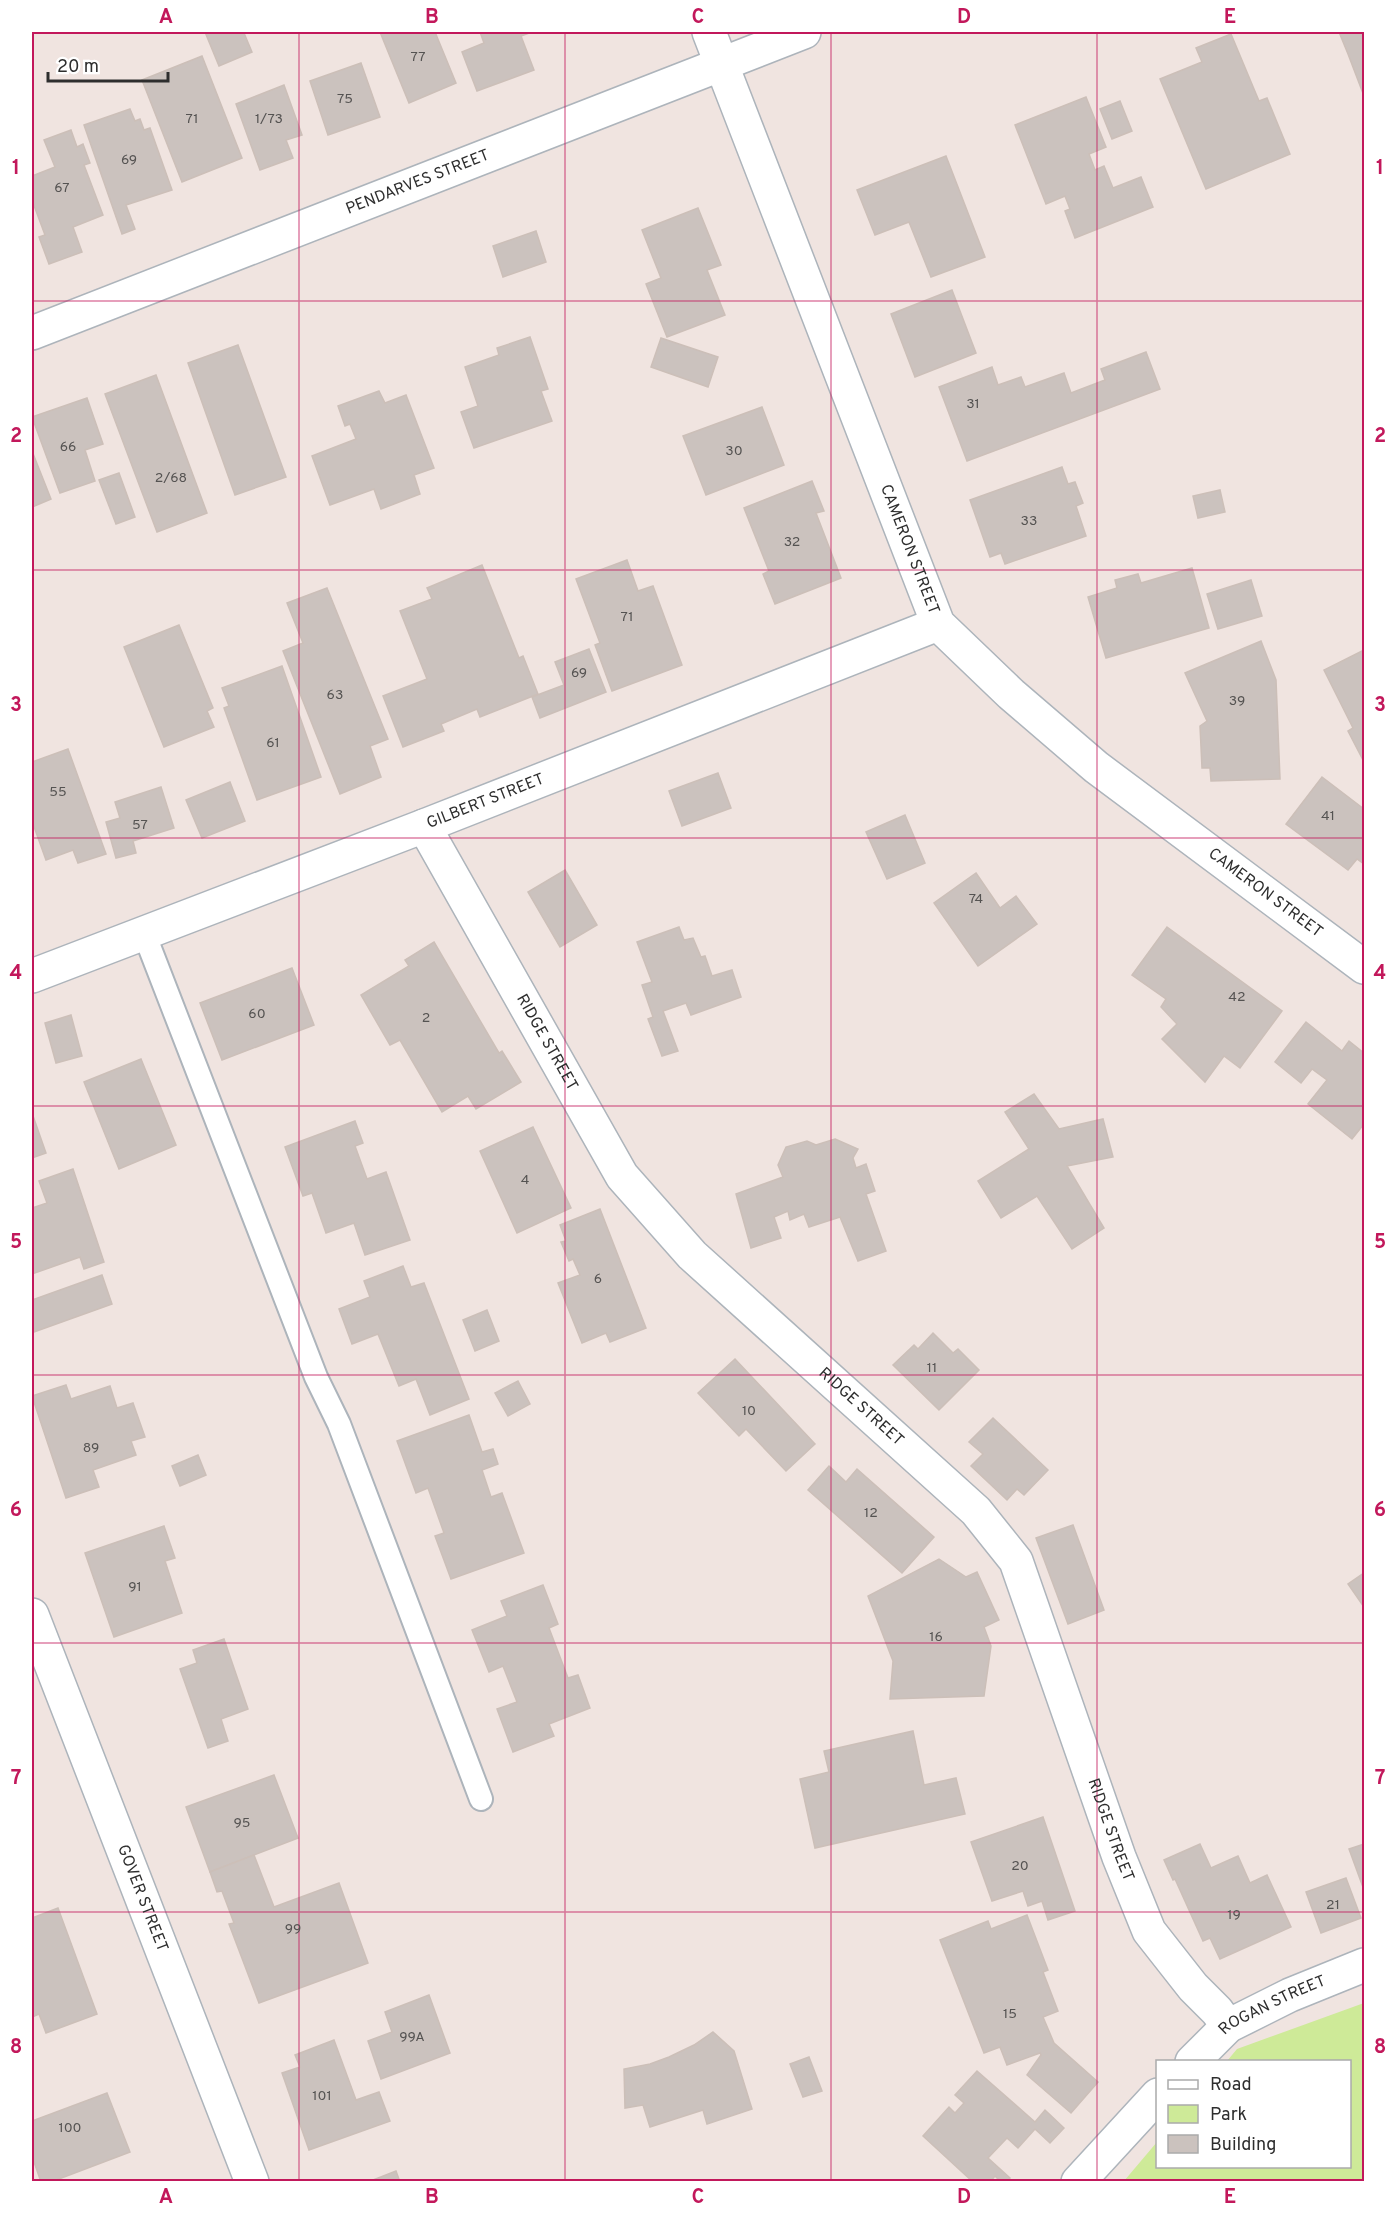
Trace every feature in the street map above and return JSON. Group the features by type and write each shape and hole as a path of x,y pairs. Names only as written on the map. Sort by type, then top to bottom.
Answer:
{"street":[{"name":"CAMERON STREET","path":"710,32 938,624 1011,694 1096,767 1324,939 1365,967"},
{"name":"PENDARVES STREET","path":"32,333 804,32"},
{"name":"GILBERT STREET","path":"32,976 424,826 938,624"},
{"name":"RIDGE STREET","path":"424,826 622,1176 692,1255 976,1511 1016,1561 1119,1857 1149,1931 1193,1987 1217,2011 1228,2026"},
{"name":"GOVER STREET","path":"32,1618 252,2181"},
{"name":"ROGAN STREET","path":"1193,2060 1228,2026 1290,1995 1365,1965"},
{"path":"1078,2181 1156,2097"}],"lane":[{"path":"144,933 316,1377 339,1424 481,1799"}],"green space":[{"path":"1364,2003 1364,2180 1124,2181 1156,2143 1156,2168 1351,2168 1351,2060 1228,2060 1237,2049"}],"building":[{"path":"205,32 248,32 244,33 252,52 219,66"},
{"path":"380,32 435,32 456,83 409,103"},
{"path":"480,32 532,32 521,36 534,70 477,91 462,52 484,43"},
{"path":"1339,32 1364,32 1364,96 1348,54"},
{"path":"1231,34 1259,101 1267,98 1290,154 1206,189 1160,79 1202,62 1196,48"},
{"path":"202,56 242,158 182,182 142,80"},
{"path":"361,63 380,117 328,135 310,81"},
{"path":"284,85 302,135 286,140 293,158 260,170 236,104"},
{"path":"1086,97 1106,147 1089,154 1095,170 1104,166 1113,188 1141,177 1153,207 1075,238 1065,211 1070,209 1065,196 1046,204 1015,125"},
{"path":"1120,101 1132,131 1112,139 1100,109"},
{"path":"130,109 135,121 140,119 144,130 150,128 172,190 126,205 135,229 122,234 84,125"},
{"path":"71,130 77,147 83,144 90,163 84,165 103,215 73,227 82,252 49,264 39,237 45,235 32,200 32,176 55,167 44,140"},
{"path":"946,156 985,257 931,277 909,222 875,235 857,190"},
{"path":"698,208 721,265 707,270 725,315 667,337 646,284 661,278 642,230"},
{"path":"536,231 546,262 503,277 493,246"},
{"path":"952,290 976,353 915,377 891,314"},
{"path":"530,337 548,389 541,391 552,421 474,448 461,412 478,406 465,367 499,355 497,348"},
{"path":"661,338 718,357 708,387 651,367"},
{"path":"238,345 286,477 235,495 188,363"},
{"path":"1146,352 1160,389 967,461 939,387 992,367 998,385 1021,377 1025,387 1064,373 1071,393 1105,380 1101,369"},
{"path":"156,375 207,513 157,532 105,394"},
{"path":"379,391 385,403 406,395 434,468 414,475 420,494 381,509 374,489 330,505 312,456 356,439 350,424 345,426 338,406"},
{"path":"87,398 103,444 85,450 95,481 60,493 32,417"},
{"path":"762,407 784,465 706,495 683,436"},
{"path":"32,451 51,499 32,507"},
{"path":"1062,467 1068,484 1075,482 1083,503 1076,506 1086,536 1005,564 1001,553 990,557 970,500"},
{"path":"119,473 135,517 116,524 99,480"},
{"path":"812,481 824,511 816,513 841,578 775,604 763,574 769,571 744,508"},
{"path":"1220,490 1225,512 1198,518 1193,496"},
{"path":"627,560 638,591 653,586 682,665 612,691 595,645 600,643 576,579"},
{"path":"482,565 519,658 523,656 538,694 480,717 477,709 441,724 444,731 403,747 383,696 427,679 400,611 432,599 427,588"},
{"path":"1192,568 1209,628 1106,658 1088,597 1117,588 1115,580 1138,574 1141,583"},
{"path":"1251,580 1262,616 1218,629 1207,594"},
{"path":"327,588 388,739 370,746 381,777 340,794 283,651 303,643 287,603"},
{"path":"179,625 213,708 207,711 214,727 164,747 124,647"},
{"path":"1261,641 1276,680 1280,779 1211,781 1210,768 1202,768 1200,726 1207,721 1185,673"},
{"path":"589,649 606,692 540,718 532,697 564,685 555,662"},
{"path":"1364,650 1364,762 1348,731 1353,728 1324,670"},
{"path":"282,666 321,777 257,800 224,708 229,706 222,688"},
{"path":"68,749 106,854 78,863 73,850 46,860 32,821 32,762"},
{"path":"718,773 731,808 682,826 669,791"},
{"path":"1322,777 1364,809 1364,864 1357,859 1348,870 1286,824"},
{"path":"230,782 245,821 202,838 186,800"},
{"path":"161,787 174,828 133,841 136,853 116,858 106,822 120,818 115,802"},
{"path":"905,815 925,863 887,879 866,832"},
{"path":"565,870 597,925 560,947 528,892"},
{"path":"976,873 1000,908 1016,896 1037,924 978,966 934,903"},
{"path":"679,927 684,940 693,938 701,957 705,956 712,976 732,970 741,997 691,1015 686,1003 663,1011 678,1051 662,1056 648,1019 653,1017 642,985 652,982 637,942"},
{"path":"1167,927 1282,1011 1240,1068 1224,1056 1205,1082 1162,1039 1177,1024 1161,1007 1166,999 1132,975"},
{"path":"434,942 499,1053 502,1051 521,1082 476,1109 468,1096 442,1112 400,1040 390,1045 361,995 409,966 405,960"},
{"path":"292,968 314,1025 222,1060 200,1003"},
{"path":"71,1015 82,1056 56,1063 45,1023"},
{"path":"1306,1022 1342,1051 1349,1041 1364,1053 1364,1124 1352,1139 1308,1104 1327,1080 1312,1069 1301,1083 1275,1062"},
{"path":"141,1059 176,1145 119,1169 84,1082"},
{"path":"1034,1094 1059,1129 1103,1119 1113,1157 1067,1166 1104,1228 1072,1249 1037,1196 1001,1218 978,1181 1029,1149 1005,1112"},
{"path":"32,1113 46,1153 32,1158"},
{"path":"355,1121 363,1143 355,1146 367,1179 386,1172 410,1240 365,1255 354,1223 326,1233 312,1193 303,1196 285,1147"},
{"path":"533,1127 571,1208 517,1233 480,1151"},
{"path":"835,1139 858,1149 853,1158 856,1168 866,1164 875,1191 866,1194 886,1251 858,1261 840,1217 809,1227 804,1214 790,1220 788,1211 774,1217 781,1238 751,1248 736,1194 783,1177 778,1165 786,1147 807,1141 816,1145"},
{"path":"73,1169 104,1262 84,1269 80,1257 32,1274 32,1208 47,1203 39,1181"},
{"path":"600,1209 646,1328 610,1342 606,1333 582,1343 558,1283 580,1275 573,1259 569,1261 561,1242 566,1241 560,1225"},
{"path":"403,1266 411,1287 424,1283 469,1399 430,1415 416,1379 399,1386 378,1334 352,1344 339,1309 370,1297 364,1281"},
{"path":"102,1275 112,1304 34,1332 32,1300"},
{"path":"487,1310 499,1341 475,1351 463,1320"},
{"path":"933,1333 953,1353 958,1349 979,1370 939,1410 893,1365 914,1345 918,1349"},
{"path":"735,1359 815,1444 786,1471 746,1429 739,1436 698,1393"},
{"path":"518,1381 530,1404 508,1416 495,1393"},
{"path":"66,1385 71,1399 110,1386 117,1408 133,1403 145,1437 131,1441 136,1455 93,1470 99,1487 66,1498 32,1396"},
{"path":"469,1415 482,1452 493,1449 498,1464 482,1470 491,1497 502,1493 524,1553 451,1579 435,1536 444,1533 428,1488 416,1493 397,1441"},
{"path":"993,1418 1048,1470 1024,1495 1017,1489 1007,1500 971,1466 983,1454 969,1442"},
{"path":"198,1455 206,1475 180,1486 172,1466"},
{"path":"829,1466 846,1482 857,1469 934,1537 902,1573 808,1490"},
{"path":"1073,1525 1104,1610 1068,1624 1036,1538"},
{"path":"164,1526 175,1558 165,1561 182,1613 114,1637 85,1553"},
{"path":"939,1559 966,1577 977,1572 999,1620 984,1627 991,1646 984,1696 890,1699 893,1661 868,1596"},
{"path":"1364,1573 1364,1607 1348,1584"},
{"path":"543,1585 558,1624 549,1628 568,1678 578,1675 590,1708 549,1724 554,1736 513,1752 497,1709 517,1702 503,1666 489,1672 472,1630 507,1616 501,1601"},
{"path":"224,1639 248,1709 221,1719 228,1741 208,1748 180,1669 197,1663 193,1650"},
{"path":"913,1731 924,1785 956,1778 965,1814 815,1848 800,1779 829,1772 824,1751"},
{"path":"274,1775 298,1838 210,1872 186,1807"},
{"path":"1043,1817 1075,1911 1048,1920 1042,1901 1028,1906 1023,1891 992,1901 971,1842"},
{"path":"1200,1844 1211,1868 1238,1856 1250,1883 1267,1875 1291,1927 1220,1959 1210,1938 1203,1941 1164,1860"},
{"path":"1364,1844 1364,1890 1349,1849"},
{"path":"254,1855 274,1907 339,1883 368,1963 259,2003 229,1924 234,1923 222,1891 217,1892 210,1872"},
{"path":"1346,1878 1361,1918 1321,1933 1306,1892"},
{"path":"58,1908 97,2014 46,2033 39,2014 32,2017 32,1918"},
{"path":"1027,1915 1048,1970 1043,1972 1058,2011 1043,2017 1054,2043 1098,2082 1071,2113 1027,2075 1041,2055 1040,2053 1007,2065 1000,2047 984,2053 940,1940 988,1921 991,1929"},
{"path":"429,1995 450,2053 381,2079 368,2041 392,2032 385,2012"},
{"path":"713,2032 734,2051 752,2109 707,2124 703,2110 650,2127 643,2105 625,2108 624,2069 650,2064 669,2057 694,2045"},
{"path":"334,2040 356,2100 379,2092 390,2121 309,2150 282,2073 300,2067 295,2055"},
{"path":"809,2057 822,2091 803,2097 790,2064"},
{"path":"977,2071 1035,2122 1045,2110 1064,2128 1050,2143 1035,2129 1018,2148 1007,2138 988,2158 1010,2178 1006,2182 1001,2182 995,2176 990,2182 973,2182 923,2136 949,2107 955,2113 964,2103 955,2095"},
{"path":"107,2093 130,2152 51,2182 41,2182 32,2156 32,2121"},
{"path":"396,2171 400,2182 368,2182"}]}
